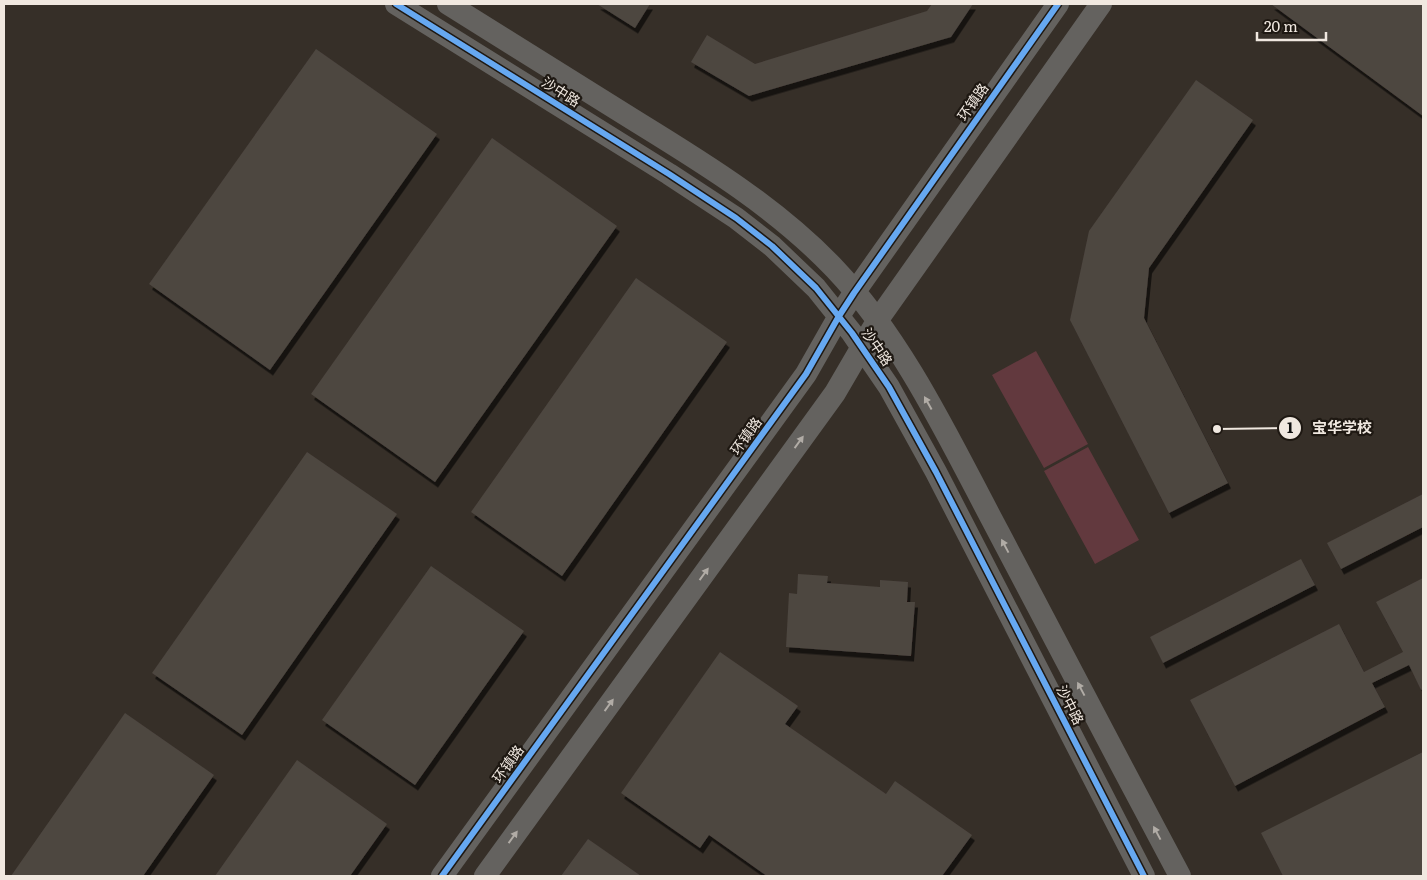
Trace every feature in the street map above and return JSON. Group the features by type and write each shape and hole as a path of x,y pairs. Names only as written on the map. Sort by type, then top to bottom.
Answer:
{"street":[{"name":"沙中路","path":"396,4 669,174 736,218 778,252 816,288 839,316 889,388 936,472 1144,876"},
{"name":"沙中路","path":"448,4 684,150 751,196 790,226 836,270 877,321 912,374 960,459 1180,876"},
{"name":"环镇路","path":"442,876 806,374 854,293 1058,4"},
{"path":"485,876 835,394 877,321 1101,4"}],"shaded area":[{"path":"1036,351 1088,444 1044,468 992,375"},
{"path":"1088,447 1139,540 1095,564 1044,471"}],"building":[{"path":"597,4 650,4 635,28"},
{"path":"932,4 973,4 951,37 749,96 691,62 707,35 755,64 927,11"},
{"path":"1271,4 1423,4 1423,116"},
{"path":"316,49 437,134 270,370 149,284"},
{"path":"1196,80 1253,120 1149,268 1144,318 1228,483 1169,513 1070,320 1089,231"},
{"path":"492,138 617,226 435,482 311,394"},
{"path":"636,278 727,342 562,576 471,512"},
{"path":"307,452 397,514 242,735 152,673"},
{"path":"1423,494 1423,527 1341,569 1327,543"},
{"path":"1301,559 1315,585 1163,663 1150,637"},
{"path":"431,566 524,631 415,785 322,720"},
{"path":"798,574 828,576 827,583 880,587 880,580 908,582 907,602 915,602 911,656 786,647 789,593 797,594"},
{"path":"1423,578 1423,689 1421,690 1409,665 1372,683 1385,707 1235,786 1190,700 1339,624 1364,672 1403,652 1376,602"},
{"path":"720,652 798,706 785,724 886,794 895,781 972,835 942,876 767,876 709,835 700,848 621,793"},
{"path":"125,713 214,775 143,876 11,876"},
{"path":"1423,752 1423,876 1283,876 1261,833"},
{"path":"297,760 387,824 350,876 215,876"},
{"path":"588,839 621,862 641,876 561,876"}],"cycle path":[{"path":"396,4 669,174 736,218 772,246 816,288 852,333 889,387 936,472 1144,876"},
{"path":"442,876 806,374 854,293 1058,4"}],"place":[{"name":"宝华学校","path":"1217,429"}]}
